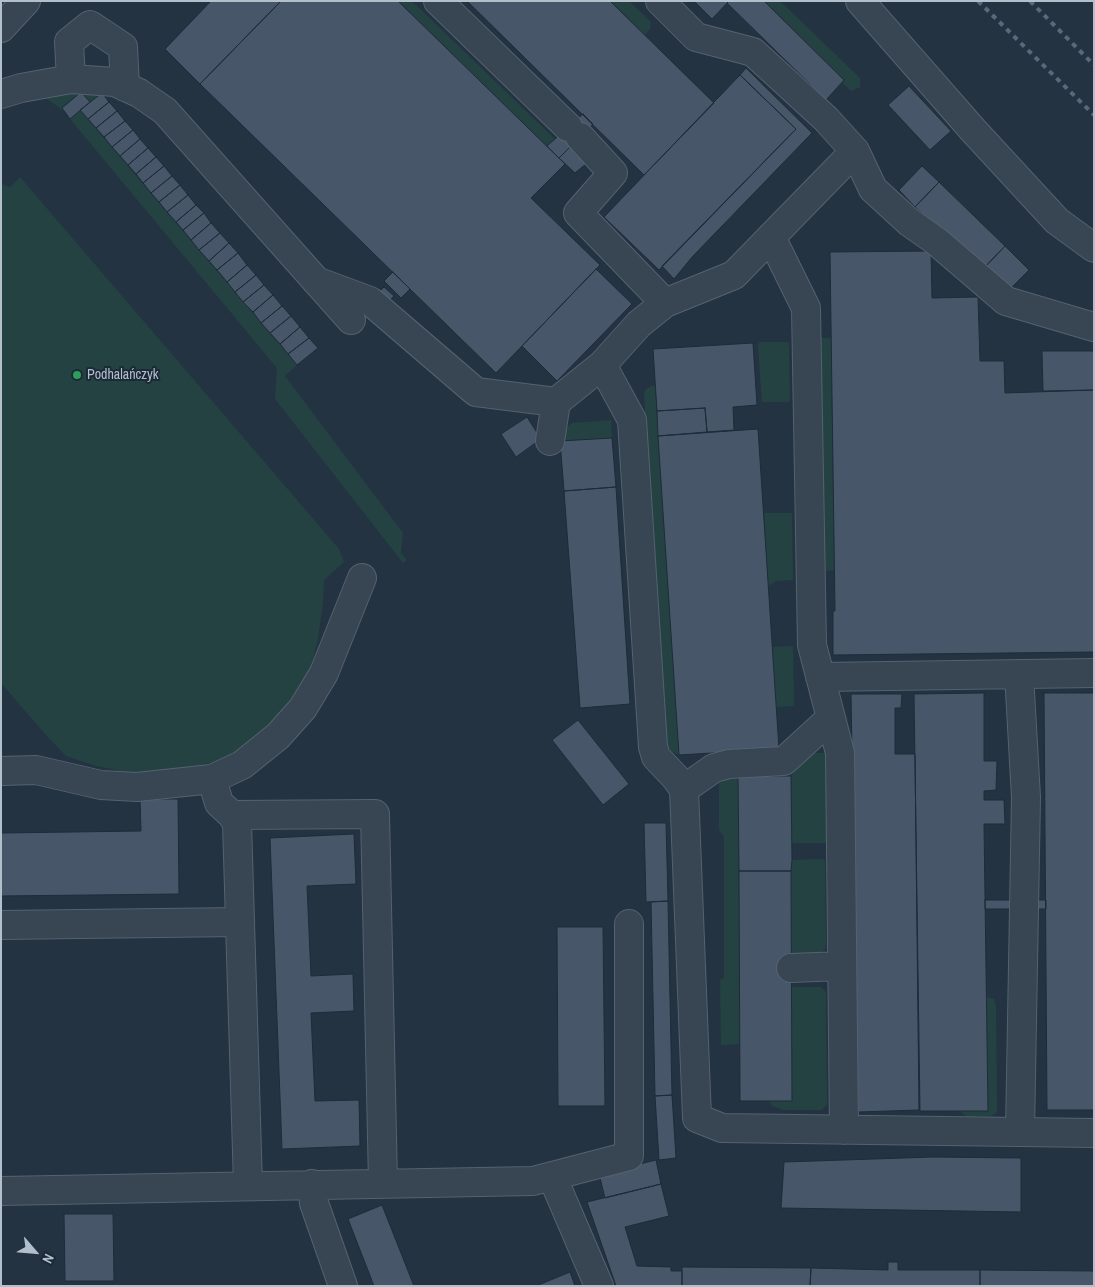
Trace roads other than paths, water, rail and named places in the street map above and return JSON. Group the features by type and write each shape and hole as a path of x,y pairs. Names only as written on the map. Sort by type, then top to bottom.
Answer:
{"lane":[{"path":"1,28 26,1"},
{"path":"438,1 574,132 613,173 578,213 665,302"},
{"path":"660,1 696,37 753,52 826,119 855,150 873,188 909,222 936,241 1006,301 1094,327"},
{"path":"860,1 973,130 1058,221 1094,248"},
{"path":"72,79 69,42 90,25 123,47 125,87"},
{"path":"1,94 21,88 72,79 115,82 139,93 165,112 351,320"},
{"path":"550,441 556,402 602,365 639,324 665,302 734,275 855,150"},
{"path":"771,237 806,308 812,645 840,753 844,1130"},
{"path":"316,281 370,301 476,392 556,402"},
{"path":"602,365 632,420 653,747 656,757 684,789 697,1118 722,1128 1094,1133"},
{"path":"1,771 36,770 101,785 137,787 212,779 242,765 278,736 303,708 324,673 362,578"},
{"path":"820,677 1094,673"},
{"path":"1019,674 1026,797 1020,1132"},
{"path":"684,789 714,768 729,764 784,761 832,718"},
{"path":"212,779 219,803 232,815 237,823 248,1185"},
{"path":"232,815 375,814 383,1184"},
{"path":"1,925 240,922"},
{"path":"1,1191 533,1181 629,1156 629,924"},
{"path":"792,968 842,966"},
{"path":"552,1176 599,1286"},
{"path":"312,1184 314,1203 343,1286"}],"railway":[{"path":"978,1 1094,115"},
{"path":"1030,1 1094,65"}],"place":[{"name":"Podhalańczyk","path":"77,375"}]}
